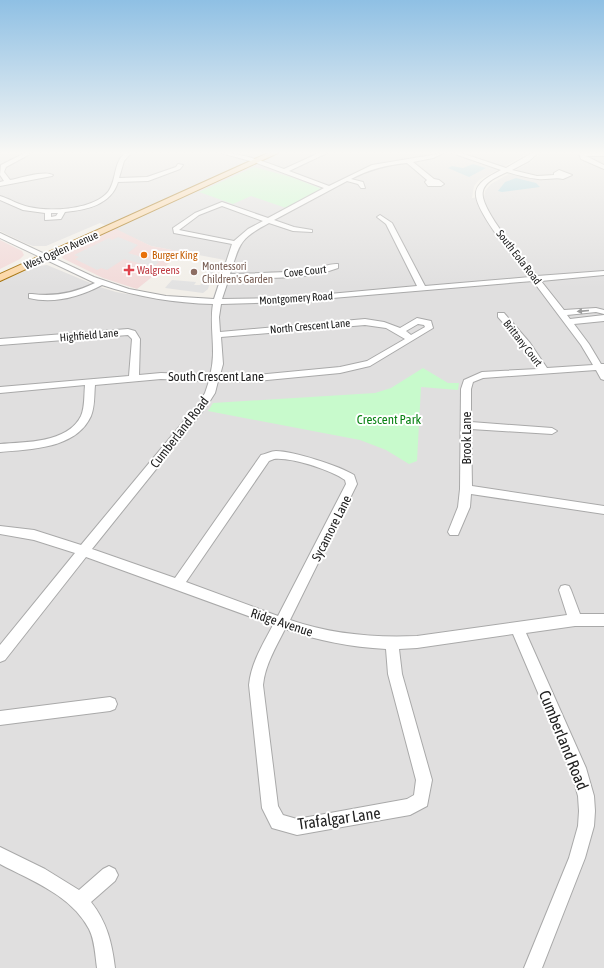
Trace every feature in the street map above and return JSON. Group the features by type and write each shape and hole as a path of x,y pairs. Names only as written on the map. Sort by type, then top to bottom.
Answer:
{"main road":[{"name":"West Ogden Avenue","path":"0,271 43,255 169,198"},
{"name":"West Ogden Avenue","path":"0,278 43,255"}],"street":[{"path":"0,198 22,208 48,212 47,219 51,220 59,218 62,211 86,206 103,198"},
{"path":"310,198 268,220 250,230 236,243 181,233 175,229 197,214 222,204 268,220 292,229 310,231"},
{"name":"South Eola Road","path":"479,198 485,213 602,367 604,377"},
{"path":"380,216 389,223 422,288"},
{"name":"Montgomery Road","path":"0,235 100,283 152,296 217,302 263,301 604,273"},
{"name":"Cumberland Road","path":"0,656 14,635 197,413 210,392 218,364 217,302 236,243"},
{"name":"Cove Court","path":"226,276 256,276 319,271 335,266"},
{"path":"32,296 44,298 70,296 83,292 100,283"},
{"path":"562,313 596,310 604,312"},
{"name":"Brittany Court","path":"501,315 527,346 544,371"},
{"path":"569,322 604,318"},
{"name":"South Crescent Lane","path":"0,390 161,376 247,378 350,368 378,358 429,328 428,323 417,321 402,330"},
{"name":"North Crescent Lane","path":"217,334 356,322 380,324 402,330"},
{"path":"402,330 411,339"},
{"name":"Highfield Lane","path":"0,342 128,332 132,333 136,339 134,378"},
{"name":"Brook Lane","path":"454,532 464,507 466,488 466,389 469,380 482,375 602,367"},
{"path":"0,448 45,443 72,432 83,421 87,414 90,382"},
{"path":"466,425 552,431"},
{"name":"Sycamore Lane","path":"177,585 265,458 274,455 284,455 341,472 350,478 352,482 350,490 281,623"},
{"path":"466,488 604,510"},
{"name":"Ridge Avenue","path":"0,530 34,535 84,551 281,623 308,632 339,639 392,643 434,640 575,620 604,620"},
{"path":"565,590 575,620"},
{"name":"Trafalgar Lane","path":"281,623 259,667 256,685 270,808 278,822 297,826 410,807 421,800 424,780 395,674 392,643"},
{"name":"Cumberland Road","path":"517,628 578,768 586,796 587,811 586,826 577,858 533,968"},
{"path":"0,718 110,704"},
{"path":"0,855 80,900 88,909 97,926 103,942 106,968"},
{"path":"80,900 109,875"}],"shaded area":[{"path":"0,198 604,198 604,968 0,968 0,282 34,267 47,265 116,292 156,299 211,304 225,260 151,246 100,223 46,246 33,246 0,231"},
{"path":"114,228 151,246 183,252 137,289 103,278 62,258 65,252"},
{"path":"118,237 138,245 128,253 159,262 153,267 124,259 107,270 101,268 97,270 75,259 79,257 74,255 109,238 112,240"},
{"path":"0,240 22,251 24,255 20,259 0,269"},
{"path":"214,269 208,289 203,293 165,288 172,280 196,282 194,285 200,285 204,282 207,270"}],"green space":[{"path":"216,198 246,198 233,204"},
{"path":"257,198 305,198 286,208"},
{"name":"Crescent Park","path":"423,368 448,383 459,383 458,390 421,387 417,461 409,464 386,450 360,440 208,411 213,403 375,393 391,388"}],"place":[{"name":"Burger King","path":"144,255"},
{"name":"Walgreens","path":"129,270"},
{"name":"Montessori Children's Garden","path":"194,272"}]}
